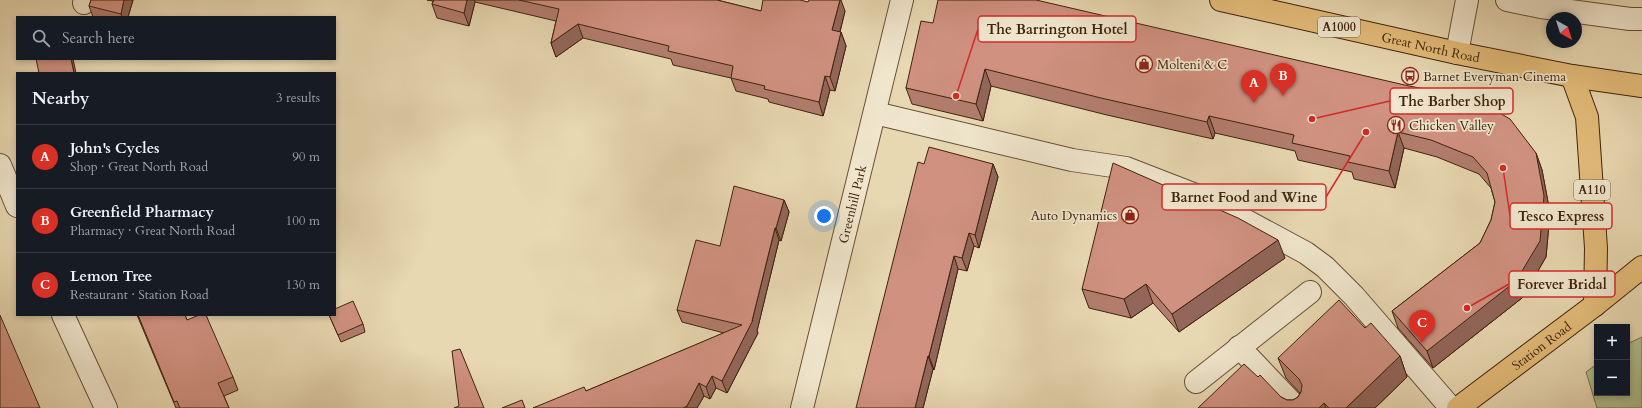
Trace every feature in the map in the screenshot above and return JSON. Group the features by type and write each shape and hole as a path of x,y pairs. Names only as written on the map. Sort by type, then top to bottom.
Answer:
{"main road":[{"name":"Great North Road","path":"1221,0 1457,53 1572,76 1642,86"},
{"name":"A110","path":"1572,76 1587,117 1596,248 1595,305"},
{"name":"Station Road","path":"1458,408 1595,305 1642,267"}],"street":[{"name":"Greenhill Park","path":"802,408 902,0"},
{"path":"1457,53 1467,0"},
{"path":"1507,0 1541,3 1630,19 1642,19"},
{"path":"875,113 1072,160 1126,168 1206,199 1306,253 1325,267 1354,296 1451,408"},
{"path":"0,165 16,204"},
{"path":"1196,382 1310,292"},
{"path":"63,316 106,408"},
{"path":"1239,348 1297,408"}],"green space":[{"path":"1642,337 1642,408 1597,408 1586,372 1594,366 1594,396 1630,396 1630,343"}],"building":[{"path":"91,0 124,0 121,14 89,6"},
{"path":"434,0 467,0 464,13 432,4"},
{"path":"519,0 717,0 761,11 763,0 800,0 808,2 809,0 840,0 832,30 841,32 830,77 825,76 819,102 764,89 765,86 731,78 733,66 668,51 669,46 578,24 551,43 559,9"},
{"path":"938,0 1036,0 1409,86 1474,98 1510,119 1536,153 1544,196 1540,241 1516,281 1427,351 1392,311 1480,243 1491,220 1495,202 1487,173 1473,157 1431,140 1398,132 1389,171 1348,162 1350,156 1292,143 1294,135 1209,116 1207,122 1101,98 985,69 976,104 906,88 921,21 933,23"},
{"path":"36,60 71,60 74,72 39,72"},
{"path":"929,147 993,164 975,235 969,233 962,258 954,256 915,408 856,408 918,162 924,164"},
{"path":"1113,163 1238,218 1278,240 1172,314 1146,284 1124,299 1082,289"},
{"path":"734,186 784,200 775,228 752,321 753,320 722,381 712,376 706,387 699,383 687,406 683,408 533,408 584,387 586,391 742,325 677,310 696,240 720,246"},
{"path":"1339,300 1365,328 1371,323 1400,356 1346,408 1329,408 1324,403 1319,408 1198,408 1244,364 1258,377 1260,375 1281,397 1287,400 1293,400 1298,397 1301,392 1302,385 1299,379 1278,358"},
{"path":"353,301 363,324 338,335 329,316 336,316 336,309"},
{"path":"0,315 40,408 0,408"},
{"path":"138,316 185,316 187,320 197,316 206,316 233,377 218,383 229,408 180,408 177,401 174,402"},
{"path":"460,349 484,408 454,408 459,406 452,351"},
{"path":"522,400 525,408 502,408"}],"place":[{"name":"Molteni & C","path":"1144,64"},
{"name":"Barnet Everyman Cinema","path":"1410,76"},
{"name":"The Barrington Hotel","path":"956,96"},
{"name":"Greenfield Pharmacy","path":"1283,96"},
{"name":"John's Cycles","path":"1254,103"},
{"name":"The Barber Shop","path":"1312,119"},
{"name":"Chicken Valley","path":"1396,125"},
{"name":"Barnet Food and Wine","path":"1366,132"},
{"name":"Tesco Express","path":"1503,168"},
{"name":"Auto Dynamics","path":"1130,215"},
{"name":"Forever Bridal","path":"1467,308"},
{"name":"Lemon Tree","path":"1422,343"}]}
